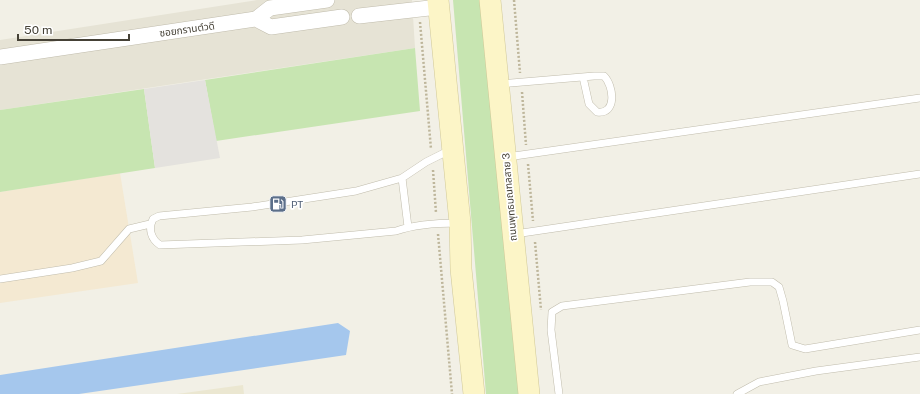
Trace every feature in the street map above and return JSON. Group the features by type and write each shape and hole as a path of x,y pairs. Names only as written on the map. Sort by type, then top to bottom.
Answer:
{"main road":[{"name":"ถนนพุทธมณฑลสาย 3","path":"490,0 512,235 529,394"},
{"path":"432,5 453,149 460,223 461,270 474,394"}],"street":[{"name":"ซอยกรานต์วดี","path":"0,57 256,19 270,8 327,0"},
{"path":"359,16 432,5"},
{"path":"256,19 271,27 342,17"}],"lane":[{"path":"498,84 601,75 608,80 612,90 612,101 607,109 596,112 589,104 583,77"},
{"path":"505,157 920,98"},
{"path":"453,149 432,159 402,178 356,191 252,207 159,216 153,219 150,224 150,228 153,239 160,245 302,240 396,231 408,227 437,223 460,223"},
{"path":"512,235 920,174"},
{"path":"402,178 408,227"},
{"path":"0,278 72,268 101,261 129,229 150,224"},
{"path":"559,394 551,330 552,312 562,306 750,282 772,282 779,287 792,345 805,349 920,330"},
{"path":"737,394 759,382 816,371 920,357"}],"path":[{"path":"514,0 541,317"},
{"path":"432,5 432,159 452,394"}],"shaded area":[{"path":"257,0 412,0 415,48 0,110 0,40"},
{"path":"205,80 220,158 155,168 144,89"},
{"path":"120,173 138,283 0,303 0,192"},
{"path":"243,385 244,394 177,394"}],"green space":[{"path":"453,0 483,0 519,394 486,394"},
{"path":"415,48 420,111 216,141 205,80"},
{"path":"144,89 155,168 0,192 0,110"}],"water":[{"path":"338,323 350,331 346,355 79,394 0,394 0,375"}],"place":[{"name":"PT","path":"278,204"}]}
